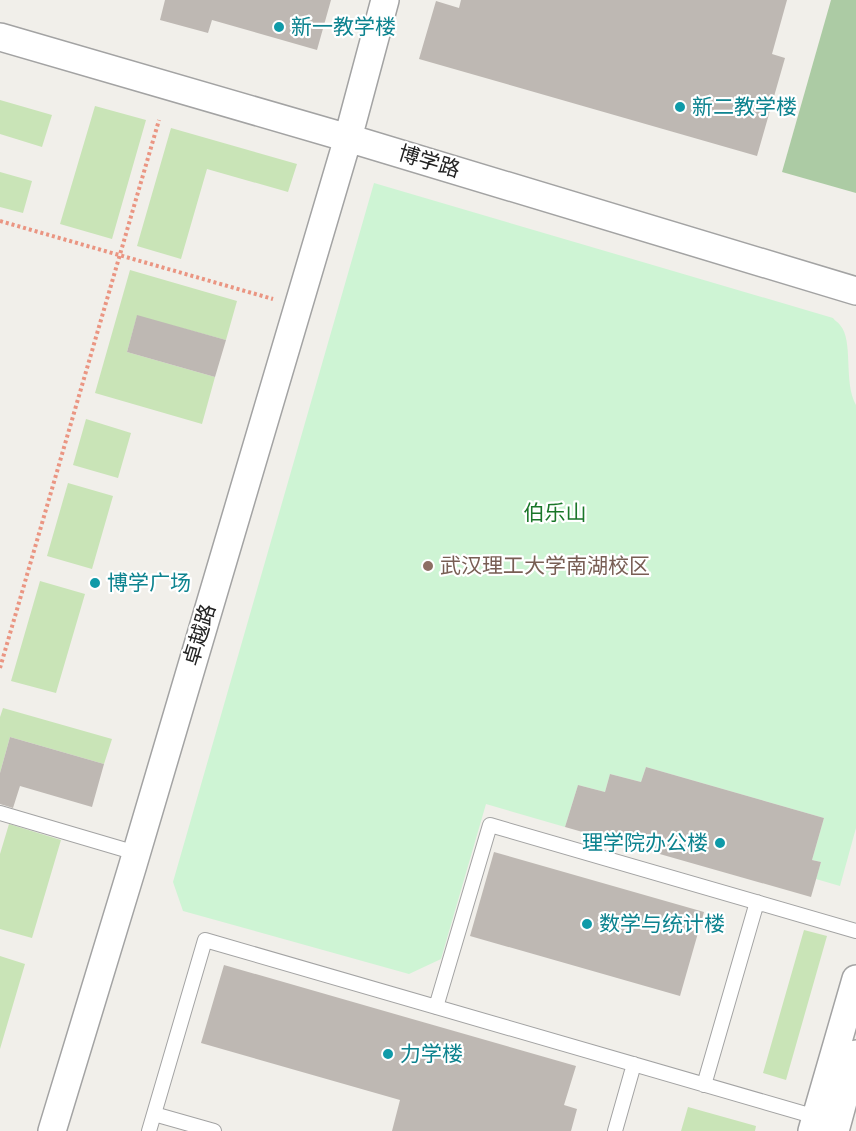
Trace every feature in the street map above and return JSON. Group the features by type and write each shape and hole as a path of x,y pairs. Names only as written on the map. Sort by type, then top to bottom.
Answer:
{"street":[{"name":"卓越路","path":"52,1131 348,138 384,0"},
{"name":"博学路","path":"0,37 348,138 856,291"},
{"path":"821,1126 856,979"},
{"path":"821,1126 856,1054"}],"lane":[{"path":"0,813 136,853"},
{"path":"436,1007 490,825 856,931"},
{"path":"704,1085 757,902"},
{"path":"150,1131 205,940 704,1085 821,1126"},
{"path":"615,1131 634,1065"},
{"path":"154,1114 214,1131"}],"path":[{"path":"0,668 159,120"},
{"path":"0,221 298,306"}],"green space":[{"path":"831,0 856,0 856,193 782,172"},
{"path":"0,100 52,115 42,147 0,134"},
{"path":"95,106 146,120 112,239 60,224"},
{"path":"171,128 297,164 288,192 207,169 181,259 137,246"},
{"path":"0,172 32,181 23,213 0,207"},
{"name":"伯乐山","path":"374,183 833,318 840,325 847,341 850,385 856,405 856,828 840,886 816,879 821,862 812,860 824,818 646,767 641,782 610,774 605,792 578,785 565,827 486,804 441,959 409,974 183,911 173,882"},
{"path":"130,270 237,301 226,340 137,316 127,352 215,377 202,424 95,393"},
{"path":"86,419 131,433 118,478 73,465"},
{"path":"68,483 113,496 92,569 47,556"},
{"path":"40,581 85,594 56,693 11,681"},
{"path":"3,708 112,739 104,764 10,737 0,773 0,717"},
{"path":"9,824 61,840 32,938 0,929 0,854"},
{"path":"804,930 827,936 786,1080 763,1073"},
{"path":"0,956 25,964 0,1049"},
{"path":"688,1107 756,1126 755,1131 681,1131"}],"building":[{"name":"新一教学楼","path":"165,0 331,0 317,50 212,20 208,33 160,20"},
{"name":"新二教学楼","path":"461,0 787,0 772,54 785,58 757,156 419,59 436,1 459,8"},
{"path":"137,315 226,340 215,377 127,352"},
{"path":"10,737 104,764 92,807 20,786 13,808 0,804 0,773"},
{"name":"理学院办公楼","path":"646,767 824,818 812,860 821,862 811,897 565,827 578,785 605,792 610,774 641,782"},
{"name":"数学与统计楼","path":"494,852 704,912 680,996 470,936"},
{"name":"力学楼","path":"224,965 576,1066 564,1105 577,1109 571,1131 392,1131 400,1100 201,1043"}],"place":[{"name":"新一教学楼","path":"279,27"},
{"name":"新二教学楼","path":"680,107"},
{"name":"武汉理工大学南湖校区","path":"428,566"},
{"name":"博学广场","path":"95,583"},
{"name":"理学院办公楼","path":"720,843"},
{"name":"数学与统计楼","path":"587,924"},
{"name":"力学楼","path":"388,1054"}]}
